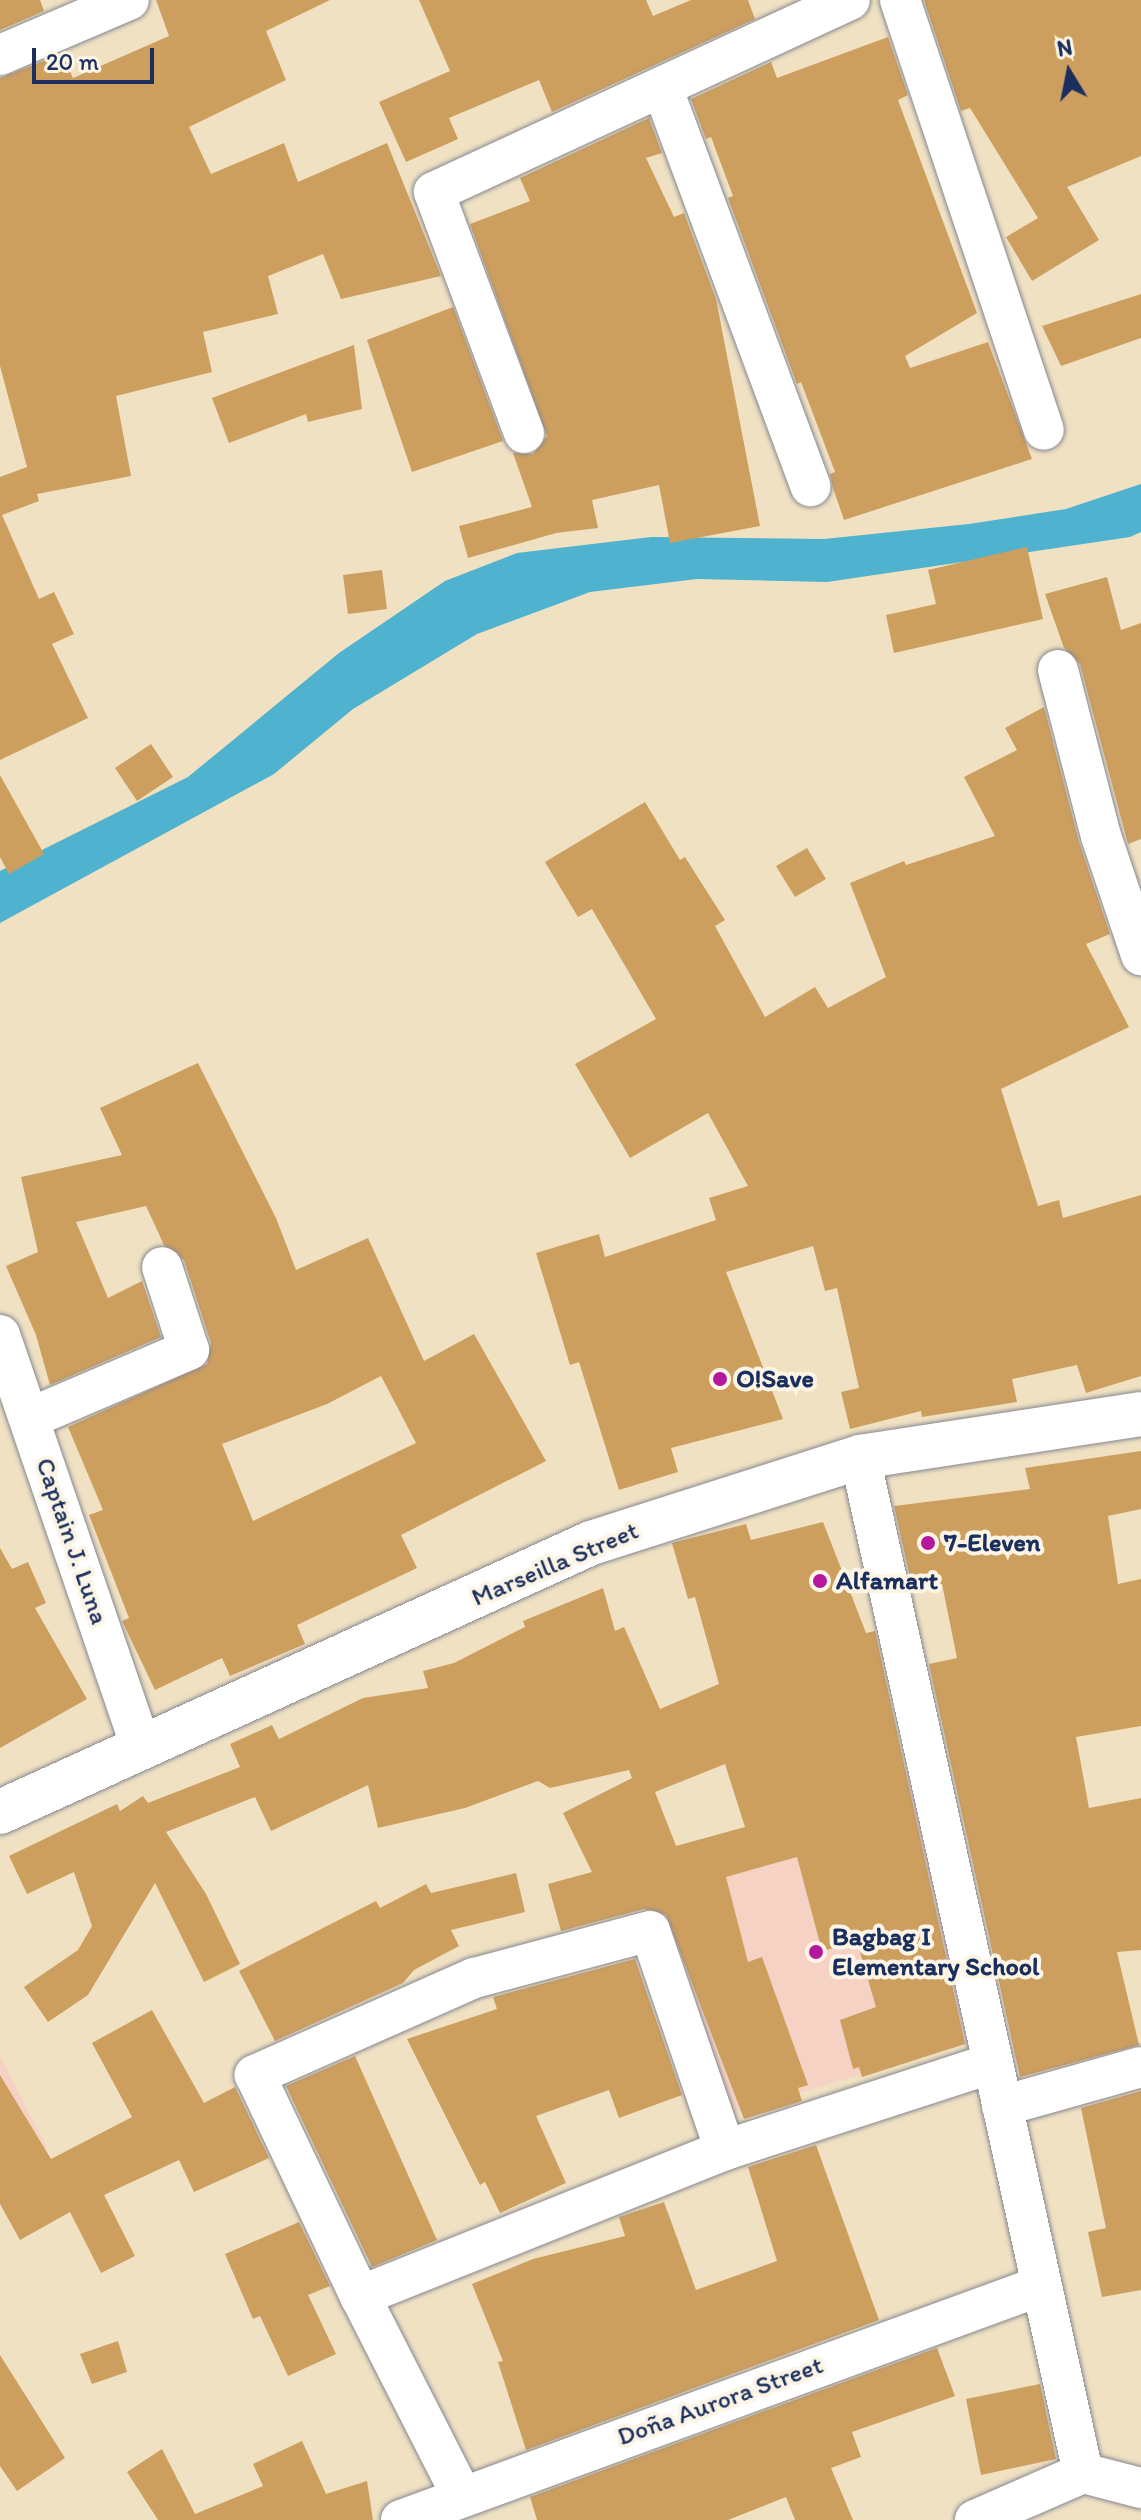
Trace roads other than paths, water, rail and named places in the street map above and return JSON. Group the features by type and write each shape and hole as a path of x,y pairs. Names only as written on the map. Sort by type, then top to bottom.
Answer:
{"main road":[{"name":"Marseilla Street","path":"0,1812 591,1543 860,1457 1141,1414"}],"street":[{"path":"0,55 129,0"},
{"path":"524,433 434,192 850,0"},
{"path":"900,0 1044,430"},
{"path":"662,87 810,486"},
{"path":"1058,670 1101,836 1141,955"},
{"path":"30,1418 189,1350 162,1267"},
{"name":"Captain J. Luna","path":"0,1335 142,1749"},
{"path":"860,1457 1083,2473"},
{"path":"461,2494 360,2296 255,2075 474,1978 650,1931 725,2150"},
{"path":"360,2296 725,2150 992,2063"},
{"path":"1002,2106 1141,2067"},
{"name":"Doña Aurora Street","path":"401,2520 461,2494 1040,2286"},
{"path":"975,2520 1032,2508 1083,2473 1141,2488"}],"water":[{"path":"1141,484 1141,532 1130,537 827,582 697,579 590,592 477,634 353,709 274,774 0,923 0,871 188,777 339,653 445,581 517,553 651,537 824,539 969,524 1066,509"}],"place":[{"name":"O!Save","path":"720,1379"},
{"name":"7-Eleven","path":"928,1543"},
{"name":"Alfamart","path":"820,1581"},
{"name":"Bagbag I Elementary School","path":"816,1952"}]}
